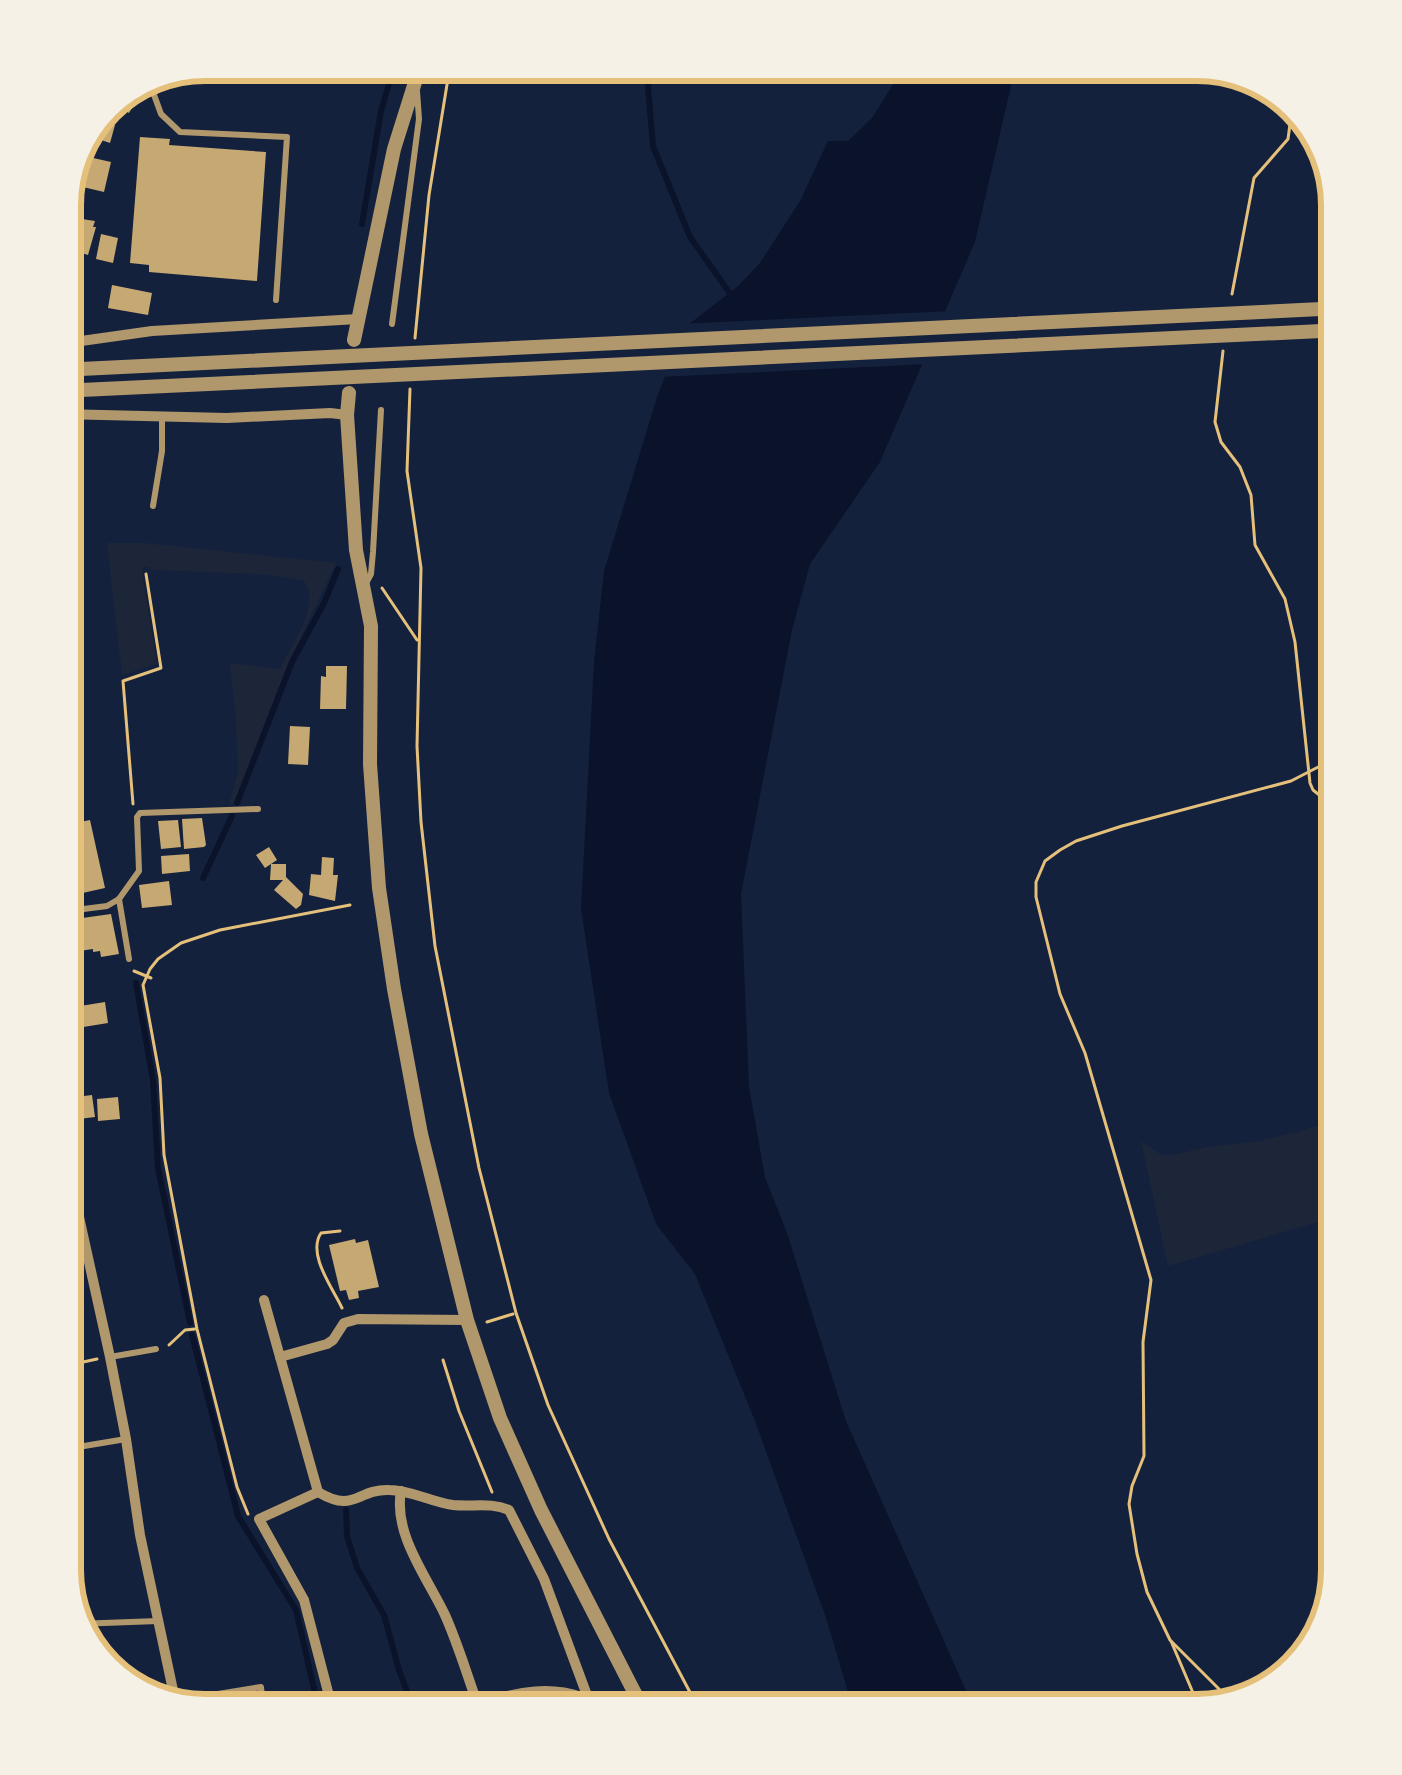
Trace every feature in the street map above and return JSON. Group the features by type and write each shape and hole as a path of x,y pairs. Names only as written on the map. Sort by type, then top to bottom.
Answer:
{"street":[{"path":"354,340 394,149 416,82"},
{"path":"81,369 1321,309"},
{"path":"81,341 152,331 358,319"},
{"path":"81,390 1321,331"},
{"path":"350,393 347,415 356,550 367,581 370,626 370,764 382,918 421,1134 500,1418 541,1510 635,1694"},
{"path":"81,415 347,415"},
{"path":"81,1241 110,1357 173,1690"},
{"path":"264,1300 318,1492 349,1502 379,1490 400,1491 446,1504 497,1505 513,1514 544,1580 585,1694"},
{"path":"280,1357 327,1344 348,1321 473,1322"},
{"path":"400,1491 398,1508 409,1542 451,1629 474,1694"},
{"path":"318,1492 259,1519 304,1600 329,1694"},
{"path":"515,1694 572,1694"}],"lane":[{"path":"392,324 419,119 416,82"},
{"path":"153,93 161,114 180,132 287,137 276,300"},
{"path":"367,581 381,410"},
{"path":"153,506 162,416"},
{"path":"81,909 107,906 119,899 139,871 140,813 258,809"},
{"path":"119,899 129,958"},
{"path":"110,1357 155,1349"},
{"path":"81,1446 126,1439"},
{"path":"93,1623 158,1621"},
{"path":"228,1694 261,1687 262,1694"}],"path":[{"path":"415,345 429,195 448,81"},
{"path":"410,392 403,447 421,568 417,746 421,822 435,946 479,1168 516,1313 548,1405 609,1539 690,1694"},
{"path":"1255,545 1286,599 1308,774 1313,790 1321,796"},
{"path":"137,817 123,681 161,668 146,574"},
{"path":"367,581 392,600 418,641"},
{"path":"1193,1694 1147,1592 1129,1504 1144,1456 1143,1342 1151,1280 1085,1053 1049,957 1036,883 1046,862 1076,842 1308,774 1321,766"},
{"path":"259,1519 249,1517 238,1487 197,1329 164,1155 160,1078 143,985 158,959 181,943 220,930 350,905"},
{"path":"129,958 134,971 148,977"},
{"path":"340,1232 321,1233 315,1244 348,1321"},
{"path":"473,1322 516,1313"},
{"path":"155,1349 171,1344 185,1330 197,1329"},
{"path":"81,1362 110,1357"},
{"path":"443,1360 497,1505"},
{"path":"1170,1640 1221,1691"}],"shaded area":[{"path":"895,81 1012,81 975,242 880,462 810,564 792,630 741,894 749,1087 765,1177 846,1421 968,1694 849,1694 755,1421 695,1274 656,1224 609,1093 581,909 594,661 604,571 657,397 684,328 760,263 800,201 828,141 848,141 872,118"},
{"path":"107,543 336,563 289,662 234,803 229,804 238,772 230,663 280,669 307,612 308,590 303,580 144,567 157,664 122,675"},
{"path":"1321,1124 1321,1221 1168,1266 1141,1141 1168,1156"}],"pier":[{"path":"952,311 929,364 659,377 680,324"}],"building":[{"path":"112,124 115,125 110,143 100,140"},
{"path":"140,137 170,139 169,145 266,152 257,281 149,272 149,265 130,263"},
{"path":"91,157 111,162 104,192 83,187"},
{"path":"81,219 95,221 88,255 81,253"},
{"path":"101,234 118,238 113,263 96,259"},
{"path":"112,285 152,293 148,315 108,308"},
{"path":"326,666 347,666 346,709 320,709"},
{"path":"290,726 310,727 308,765 288,764"},
{"path":"202,818 206,845 184,849 182,819"},
{"path":"90,820 105,888 81,893 81,822"},
{"path":"178,820 181,847 161,849 158,821"},
{"path":"269,847 277,860 265,868 256,855"},
{"path":"189,854 190,871 162,874 161,856"},
{"path":"322,857 334,858 333,875 338,875 335,901 309,895 311,874 321,875"},
{"path":"271,864 286,864 286,877 303,894 296,909 274,890 283,880 270,880"},
{"path":"169,881 172,905 142,908 139,885"},
{"path":"111,914 119,954 101,957 100,951 81,951 81,918"},
{"path":"105,1002 108,1023 81,1027 81,1006"},
{"path":"92,1095 95,1117 81,1119 81,1096"},
{"path":"118,1097 120,1119 98,1121 97,1099"},
{"path":"355,1239 356,1243 368,1240 379,1287 358,1291 359,1298 349,1300 346,1290 340,1291 329,1245"}],"waterway":[{"path":"362,224 390,81"},
{"path":"649,81 653,146 690,237 734,299"},
{"path":"237,803 292,662 338,569"},
{"path":"203,878 232,816"},
{"path":"136,983 153,1080 158,1168 190,1323"},
{"path":"192,1335 238,1516 296,1610 315,1694"},
{"path":"346,1510 347,1536 357,1568 384,1615 408,1694"}]}
